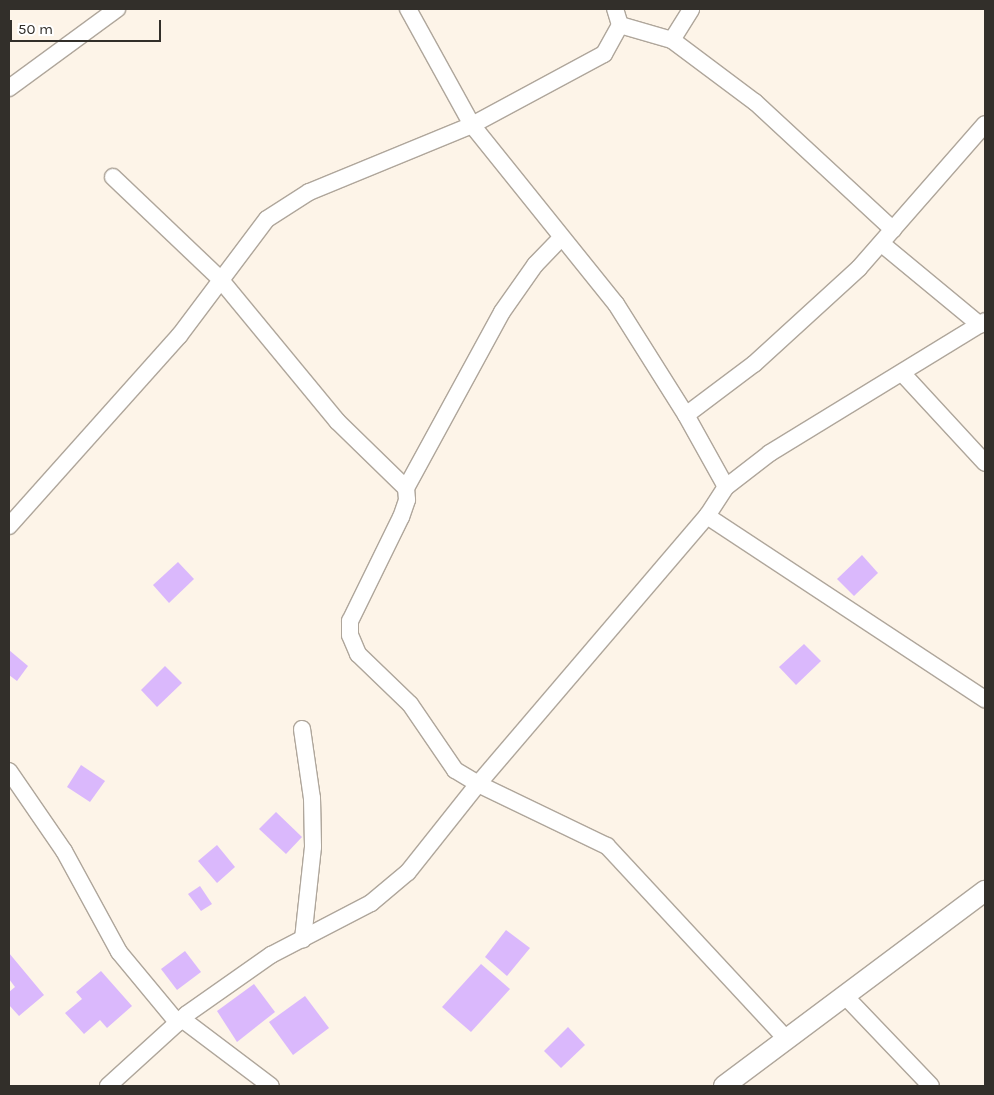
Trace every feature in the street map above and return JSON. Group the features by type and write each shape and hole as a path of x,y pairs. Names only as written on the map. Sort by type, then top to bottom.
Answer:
{"street":[{"path":"9,88 117,9"},
{"path":"408,9 472,124 561,238 616,304 686,415 726,487"},
{"path":"9,526 179,336 267,219 309,192 472,124 604,54 620,25 615,9"},
{"path":"672,40 691,9"},
{"path":"620,25 672,40 755,102 893,230"},
{"path":"686,415 754,364 882,244 985,124"},
{"path":"113,177 220,279 337,421 406,488"},
{"path":"561,238 535,265 502,312 406,488 407,500 401,517 350,621 350,635 358,654 410,704 456,770 478,784 607,846 787,1040"},
{"path":"108,1086 180,1021 271,955 371,903 408,872 478,784 707,516 726,487 770,453 902,374 982,323 882,244"},
{"path":"902,374 985,464"},
{"path":"707,516 985,699"},
{"path":"302,730 312,798 313,847 303,940"},
{"path":"9,771 64,850 119,952 153,997 180,1021 271,1086"},
{"path":"724,1086 985,891"},
{"path":"845,996 930,1086"}],"building":[{"path":"862,555 878,573 854,596 837,579"},
{"path":"178,562 194,579 169,603 153,585"},
{"path":"804,644 821,661 796,685 779,667"},
{"path":"9,650 28,666 17,681 9,675"},
{"path":"165,666 182,683 157,707 141,690"},
{"path":"81,765 105,781 90,802 67,787"},
{"path":"276,812 302,837 286,854 259,829"},
{"path":"217,845 235,867 217,883 198,861"},
{"path":"200,886 212,904 201,911 188,894"},
{"path":"506,930 530,948 507,976 485,957"},
{"path":"185,951 201,972 177,990 161,969"},
{"path":"9,953 44,995 19,1016 9,1005 9,992 15,987 9,979"},
{"path":"481,964 510,989 471,1032 442,1007"},
{"path":"101,971 132,1006 107,1028 100,1020 84,1034 65,1013 82,999 76,992"},
{"path":"254,984 275,1012 237,1042 217,1011"},
{"path":"305,996 329,1028 293,1055 269,1022"},
{"path":"568,1027 585,1045 561,1068 544,1051"}]}
